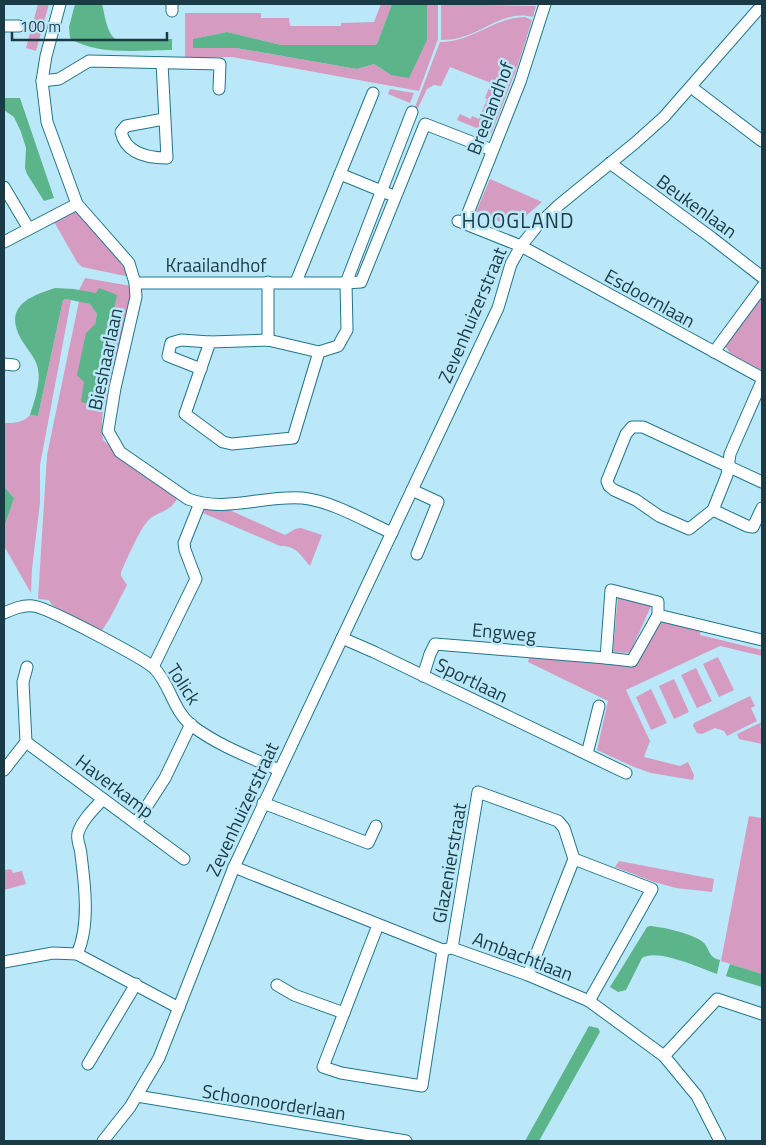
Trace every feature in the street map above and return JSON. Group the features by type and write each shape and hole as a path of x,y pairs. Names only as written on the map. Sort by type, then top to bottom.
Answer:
{"street":[{"name":"Bieshaarlaan","path":"60,4 46,56 42,81 47,122 77,204 129,263 135,283 136,297 115,388 108,431 120,452 188,499 200,503 216,506 260,500 302,498 323,502 392,533"},
{"name":"Breelandhof","path":"521,246 461,222 520,82 545,4"},
{"name":"Zevenhuizerstraat","path":"103,1141 137,1096 159,1058 234,867 498,308 511,264 521,246 559,205 655,126 762,5"},
{"path":"4,26 19,26"},
{"path":"42,81 59,79 89,61 220,64 219,89"},
{"path":"162,63 167,158 152,158 132,150 123,142 121,132 126,126 164,119"},
{"path":"690,87 762,142"},
{"path":"296,282 373,93"},
{"path":"201,369 168,356 171,343 181,340 210,342 268,340 319,352 338,346 347,330 346,283 382,191 419,117 492,150"},
{"name":"Kraailandhof","path":"135,283 361,282 396,197 419,117"},
{"name":"Beukenlaan","path":"610,164 762,277"},
{"path":"340,174 396,197"},
{"path":"4,187 29,229"},
{"path":"4,242 77,204"},
{"name":"Esdoornlaan","path":"521,246 762,380"},
{"path":"268,282 268,340"},
{"path":"714,352 762,288"},
{"path":"210,342 185,414 223,442 232,444 293,438 319,352"},
{"path":"762,380 730,454 728,466 727,475 713,510 689,529 659,516 636,500 614,490 607,481 626,434 632,427 642,427 728,466 762,482"},
{"path":"412,490 438,502 417,554"},
{"path":"153,667 196,579 184,543 200,503"},
{"path":"713,510 752,527 761,514"},
{"path":"606,658 611,590 658,602 658,615 762,640"},
{"name":"Tolick","path":"4,613 16,607 35,606 138,657 153,667 162,678 180,713 191,724 222,744 279,770"},
{"name":"Engweg","path":"423,676 435,644 632,661 658,615"},
{"name":"Sportlaan","path":"342,638 626,773"},
{"path":"4,770 26,742 23,682 27,667"},
{"path":"587,754 600,706"},
{"path":"136,823 165,778 191,724"},
{"name":"Haverkamp","path":"26,742 184,859"},
{"name":"Glazenierstraat","path":"448,949 478,792 558,821 564,828 574,860"},
{"path":"77,954 86,922 81,854 77,835 81,825 102,799"},
{"path":"264,802 368,843 376,826"},
{"path":"528,975 574,860 652,889 589,1001"},
{"name":"Ambachtlaan","path":"234,867 378,925 528,975 589,1001 664,1056 697,1096 720,1141"},
{"path":"378,925 323,1068 341,1073 422,1086 448,949"},
{"path":"4,962 53,954 77,954 179,1008"},
{"path":"88,1064 136,984"},
{"path":"277,985 294,994 344,1013"},
{"path":"664,1056 717,999 762,1014"},
{"name":"Schoonoorderlaan","path":"137,1096 406,1141"}],"shaded area":[{"path":"38,4 49,4 36,51 26,48"},
{"path":"75,4 102,4 108,27 115,39 172,39 172,50 119,51 80,44 70,38 69,27"},
{"path":"381,4 392,4 375,45 281,45 227,32 194,39 194,48 236,48 357,69 374,64 391,75 427,40 427,4 438,4 438,39 419,91 232,57 185,58 185,13 261,13 261,18 289,18 290,26 341,26 341,23 374,22"},
{"path":"392,4 427,4 427,40 409,78 391,75 374,64 357,69 236,48 193,48 193,39 227,32 281,45 375,45"},
{"path":"441,4 536,6 533,17 524,15 507,18 462,37 441,40"},
{"path":"525,17 532,20 518,65 491,134 457,120 460,114 471,119 472,116 479,119 491,83 450,67 441,86 434,85 427,89 418,108 415,107 440,42 463,38 503,21"},
{"path":"390,89 414,93 410,103 388,94"},
{"path":"4,98 20,98 54,198 44,201 27,174 25,168 26,148 14,117 4,110"},
{"path":"490,179 542,202 513,227 476,212"},
{"path":"77,209 125,267 130,277 82,267 77,262 53,220"},
{"path":"85,278 131,286 131,301 103,411 103,440 133,467 178,496 171,507 152,517 139,534 121,572 121,576 127,585 101,632 52,605 49,600 38,599 47,455 79,301 90,304 97,314 84,381 93,405 99,289 97,294 79,290"},
{"path":"55,288 96,293 99,288 117,295 93,405 81,402 84,382 77,375 86,333 95,324 97,314 90,304 66,299 63,300 38,416 30,415 38,386 39,374 34,359 18,333 15,323 16,314 19,307 25,301"},
{"path":"762,295 762,369 760,370 730,353 725,346"},
{"path":"63,300 71,300 40,465 40,503 31,593 4,546 4,528 14,498 4,487 4,423 15,423 30,415 38,416"},
{"path":"4,487 14,498 4,528"},
{"path":"223,507 285,535 301,528 322,535 310,566 300,554 290,547 280,546 203,513 205,508"},
{"path":"618,595 652,604 630,653 613,652"},
{"path":"664,620 701,627 700,635 762,650 762,656 720,646 626,690 650,741 644,757 680,766 688,762 694,775 693,780 651,773 597,750 608,701 528,662 530,655 634,665 660,623"},
{"path":"718,657 734,690 719,697 703,664"},
{"path":"696,668 712,701 697,708 681,675"},
{"path":"674,679 689,712 674,719 659,686"},
{"path":"651,689 667,723 651,730 636,697"},
{"path":"750,696 755,706 751,708 757,721 727,736 724,731 715,728 702,734 697,733 693,726 694,723"},
{"path":"762,722 760,726 762,744 739,739 737,734"},
{"path":"749,816 762,818 762,974 721,961"},
{"path":"619,861 714,879 712,892 676,888 654,882 615,867"},
{"path":"11,869 13,873 22,871 26,884 4,890 4,870"},
{"path":"647,927 678,932 700,940 712,956 720,960 717,974 668,957 649,956 642,958 626,990 618,992 610,987"},
{"path":"730,964 762,974 762,987 726,976"},
{"path":"589,1026 598,1028 600,1032 539,1141 525,1141"}],"district":[{"name":"HOOGLAND","path":"518,221"}]}
